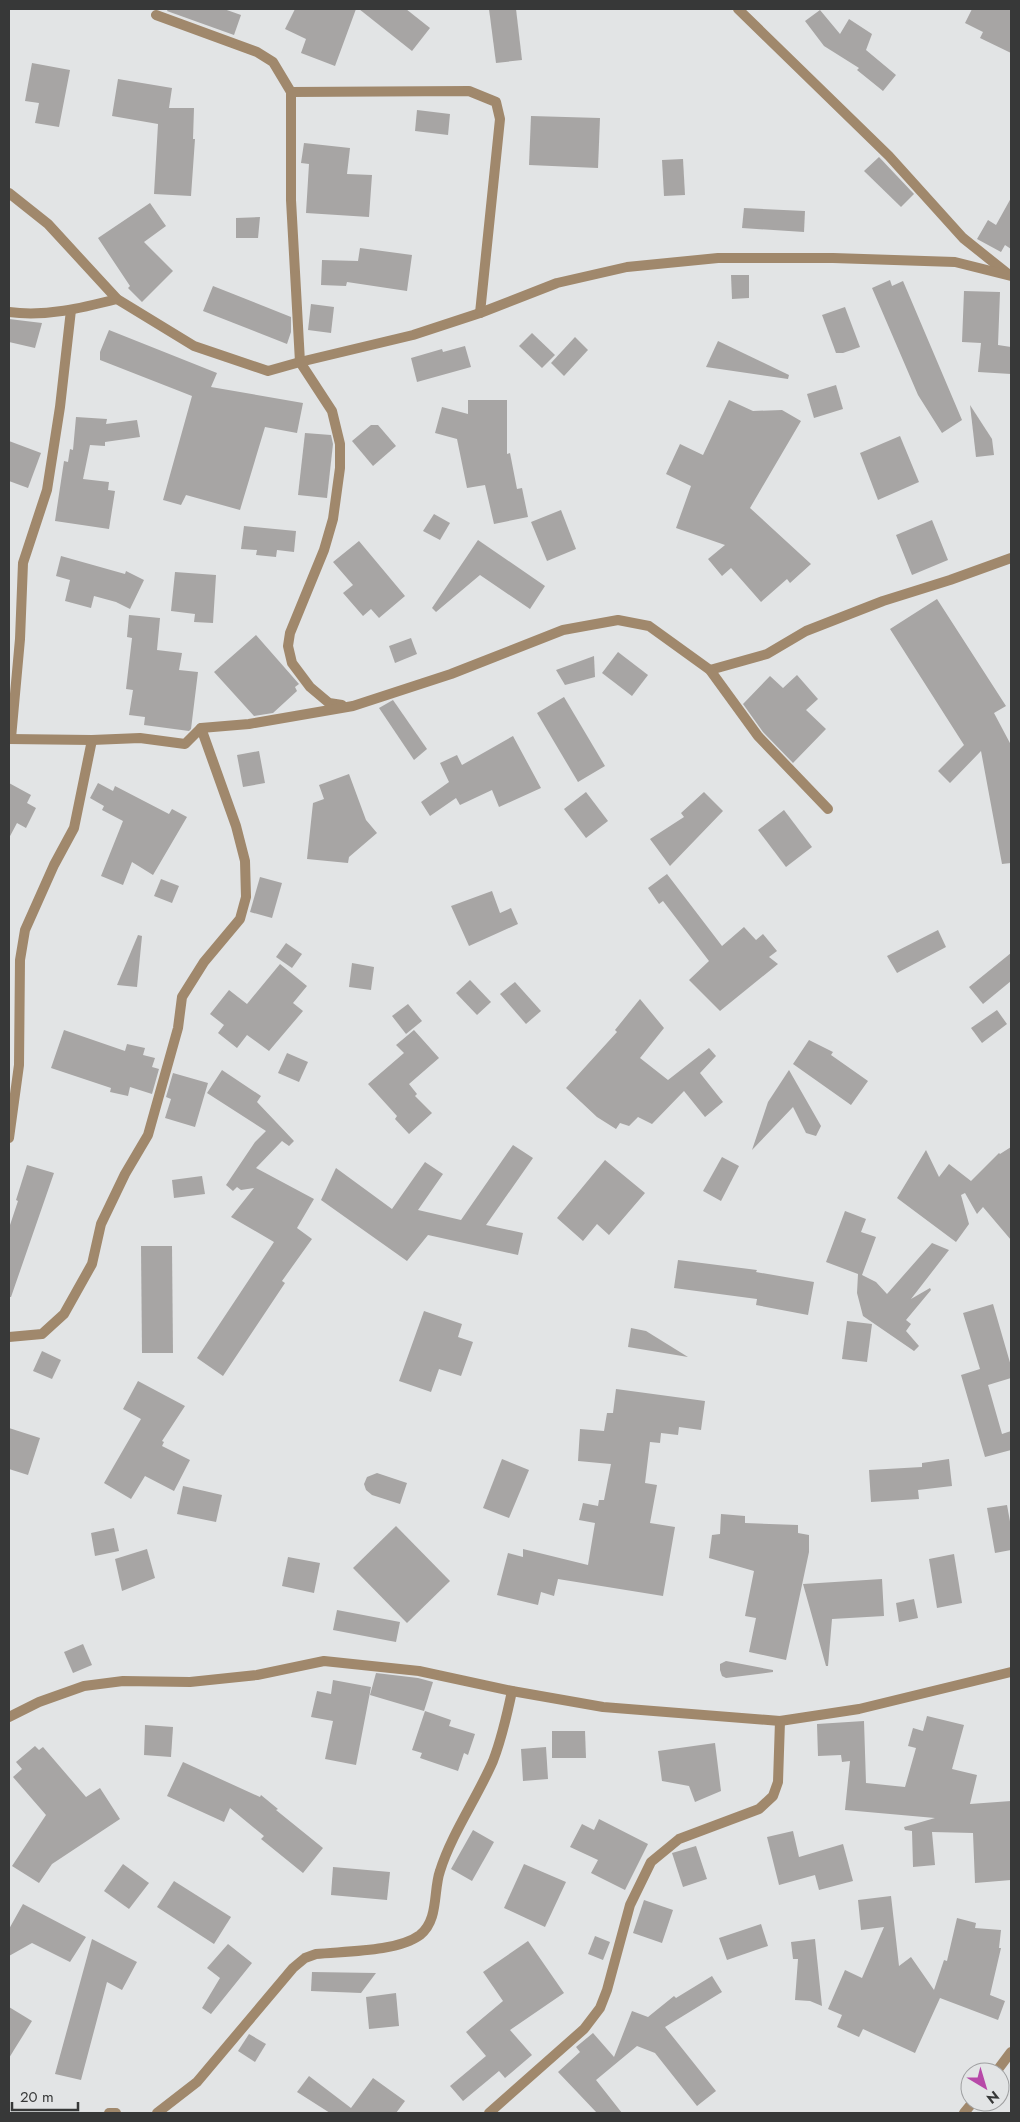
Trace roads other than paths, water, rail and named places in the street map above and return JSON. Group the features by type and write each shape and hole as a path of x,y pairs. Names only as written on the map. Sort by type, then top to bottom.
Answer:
{"street":[{"path":"739,9 890,156 963,238 1011,276"},
{"path":"156,15 257,52 273,62 292,92 291,200 300,362 320,396 332,411 337,424 340,444 340,468 332,519 324,550 290,633 288,646 292,663 310,687 330,703 353,706"},
{"path":"292,92 469,92 496,102 500,119 480,313"},
{"path":"9,193 48,224 118,299 194,346 268,371 413,335 480,313 558,282 627,267 718,258 833,258 955,262 1011,276"},
{"path":"9,312 24,314 71,310 118,299"},
{"path":"71,310 60,407 47,490 23,563 20,639 10,738 92,740 140,738 185,744 201,728 249,724 353,706 451,674 563,630 618,620 649,626 710,670 758,736 828,809"},
{"path":"710,670 767,654 806,631 883,601 1011,558"},
{"path":"9,1337 42,1334 64,1314 92,1264 101,1224 125,1174 148,1135 178,1028 182,997 204,962 240,919 246,897 245,860 236,826 201,728"},
{"path":"9,1138 19,1065 20,960 25,930 54,864 74,828 92,740"},
{"path":"9,1717 39,1702 84,1686 123,1681 190,1682 258,1675 324,1661 419,1671 512,1691 602,1707 780,1721 859,1709 1011,1672"},
{"path":"156,2113 197,2082 293,1968 305,1958 316,1954 396,1946 410,1941 428,1926 433,1915 438,1878 444,1860 493,1760 506,1725 512,1691"},
{"path":"489,2113 584,2030 600,2008 607,1990 630,1906 651,1862 679,1838 759,1809 773,1796 778,1782 780,1721"},
{"path":"109,2113 116,2113"}]}
